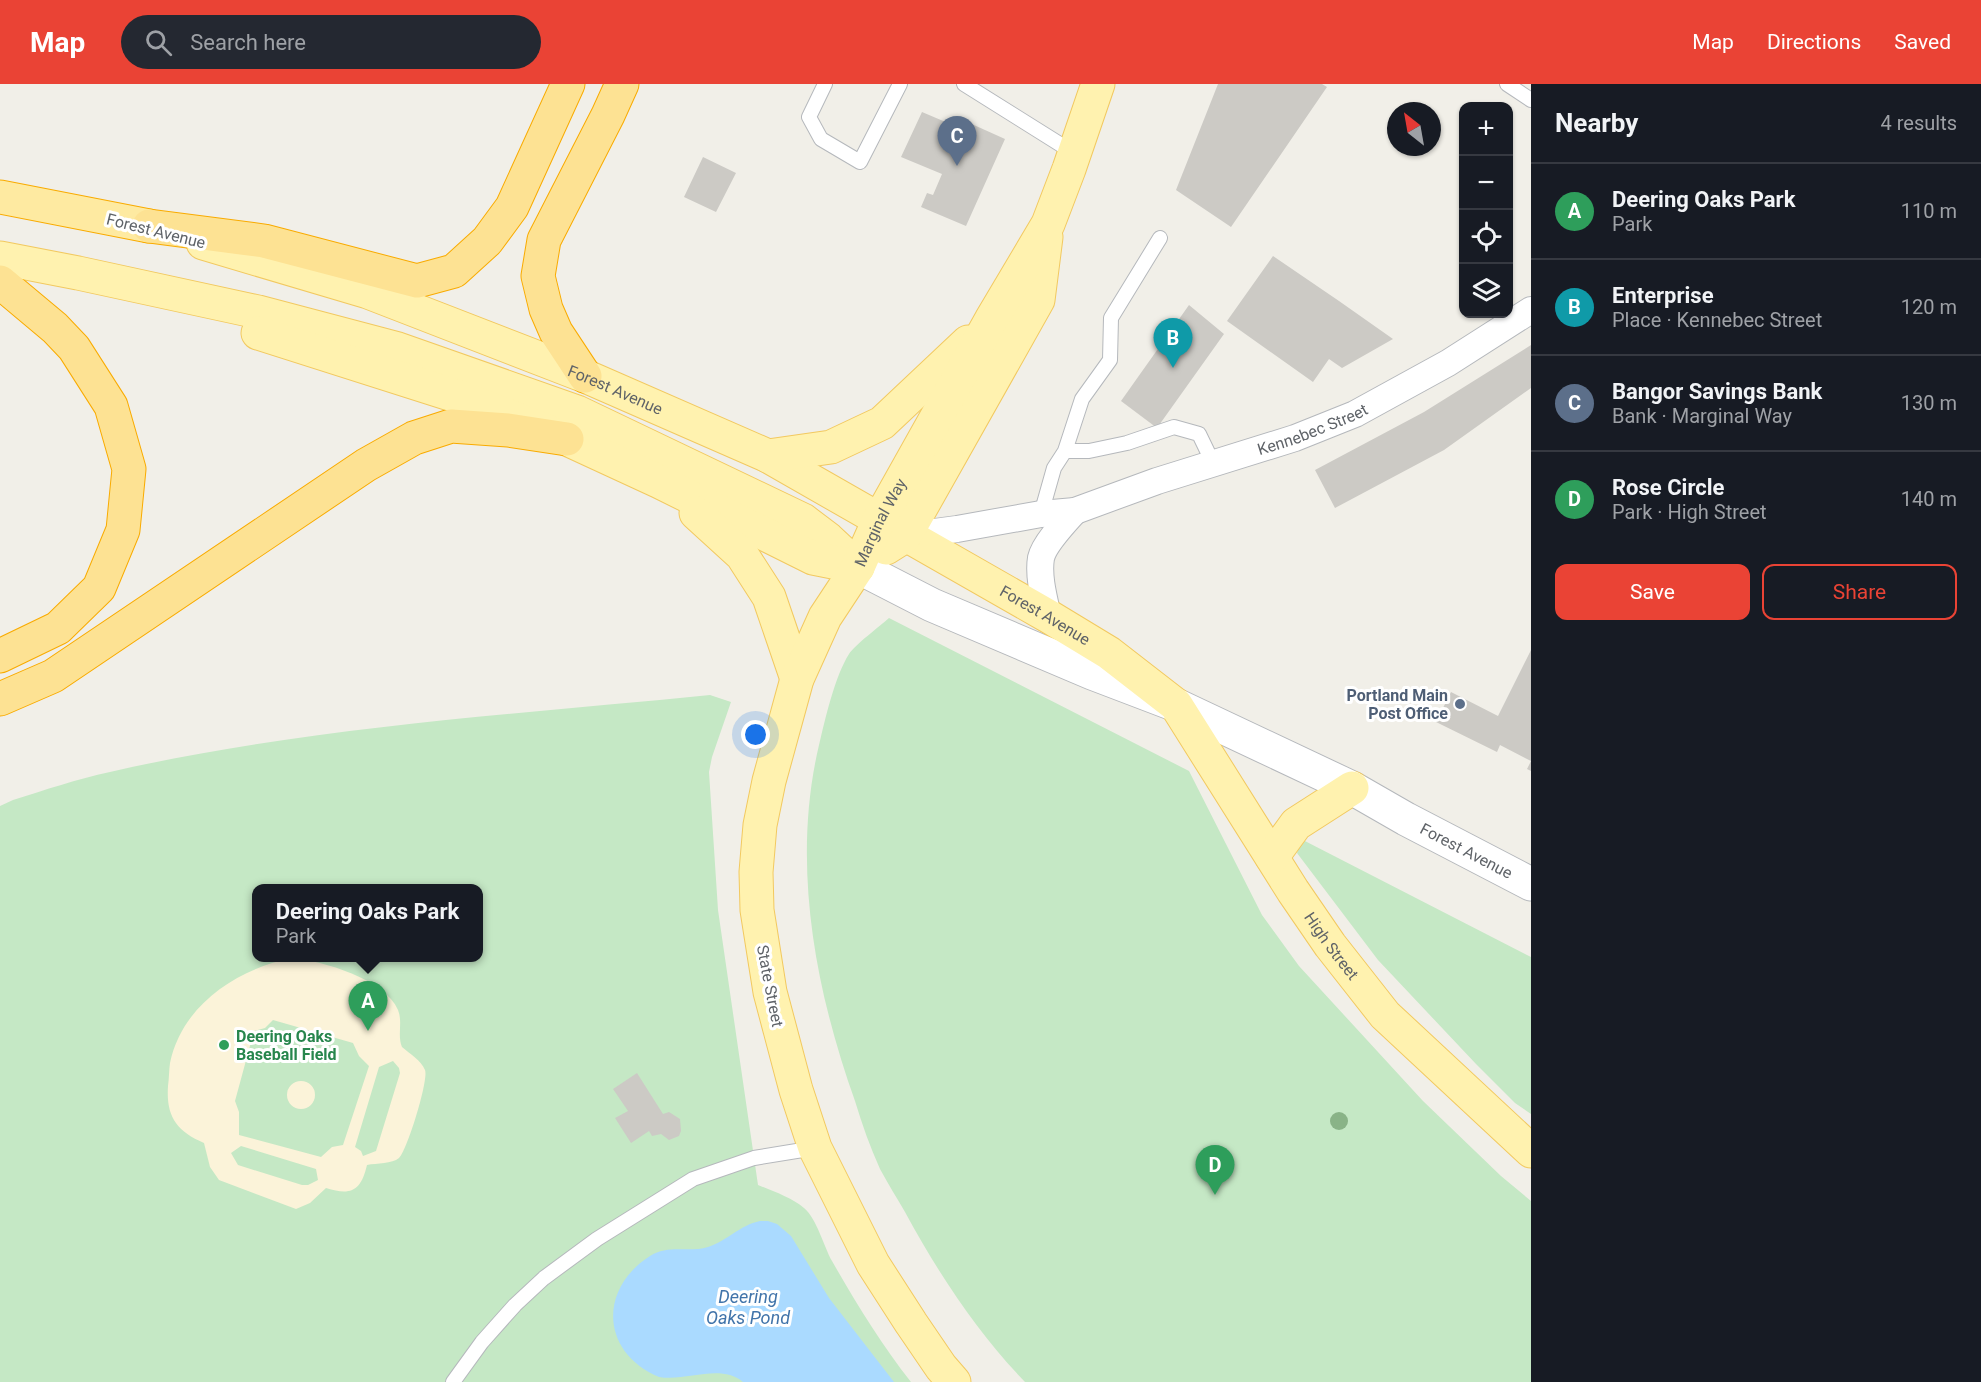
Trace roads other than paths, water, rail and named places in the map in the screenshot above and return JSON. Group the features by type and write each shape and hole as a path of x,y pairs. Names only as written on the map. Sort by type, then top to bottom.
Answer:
{"highway":[{"path":"149,226 264,241 417,281 454,271 487,241 512,207 568,84"},
{"path":"585,376 556,332 546,309 538,276 544,240 622,84"},
{"name":"Forest Avenue","path":"0,197 149,226"},
{"path":"0,282 55,328 74,348 111,406 129,469 123,530 99,588 58,628 0,656"},
{"path":"0,699 53,676 366,465 414,438 451,426 508,430 567,439"}],"main road":[{"name":"Marginal Way","path":"892,528 991,320 1048,224 1098,84"},
{"name":"Marginal Way","path":"858,567 892,528 1038,300 1048,224"},
{"name":"Forest Avenue","path":"149,226 368,292 585,376 768,456 1048,616 1108,653 1176,705"},
{"name":"Forest Avenue","path":"0,258 258,312 399,349 577,412 803,520 858,567"},
{"path":"78,273 268,337 472,401 567,439 658,481 813,558 858,567"},
{"path":"768,456 831,447 882,423 991,320"},
{"path":"658,481 742,555 769,597 797,679"},
{"name":"State Street","path":"858,567 825,617 797,679 769,782 760,825 756,872 757,909 777,1027 815,1148 873,1264 941,1367 954,1382"},
{"name":"High Street","path":"1176,705 1329,945 1385,1015 1531,1151"},
{"path":"1272,857 1296,824 1352,788"}],"street":[{"name":"Kennebec Street","path":"892,528 957,530 1041,514 1075,511 1156,481 1295,438 1355,414 1448,363 1531,310"},
{"name":"Kennebec Street","path":"1048,616 1041,582 1041,556 1057,530 1075,511"},
{"name":"Forest Avenue","path":"858,567 932,605 1092,674 1176,705 1352,788 1531,884"}],"lane":[{"path":"825,84 809,117 821,139 860,162 900,84"},
{"path":"964,84 1074,153"},
{"path":"1507,84 1531,100"},
{"path":"1041,514 1054,468 1065,451 1082,399 1110,360 1111,318 1160,238"},
{"path":"1065,451 1089,452 1127,443 1174,427 1199,434 1213,463"},
{"path":"453,1382 482,1342 515,1305 567,1260 613,1228 693,1179 754,1158 815,1148"}],"water":[{"name":"Deering Oaks Pond","path":"760,1221 777,1224 791,1236 829,1298 894,1382 743,1382 724,1374 713,1373 659,1377 640,1366 626,1353 617,1337 613,1320 615,1302 621,1285 633,1270 657,1252 708,1247"}],"place":[{"name":"Bangor Savings Bank","path":"957,166"},
{"name":"Enterprise","path":"1173,368"},
{"name":"Portland Main Post Office","path":"1460,704"},
{"name":"Deering Oaks Park","path":"368,1031"},
{"name":"Deering Oaks Baseball Field","path":"224,1045"},
{"name":"Rose Circle","path":"1215,1195"}]}
